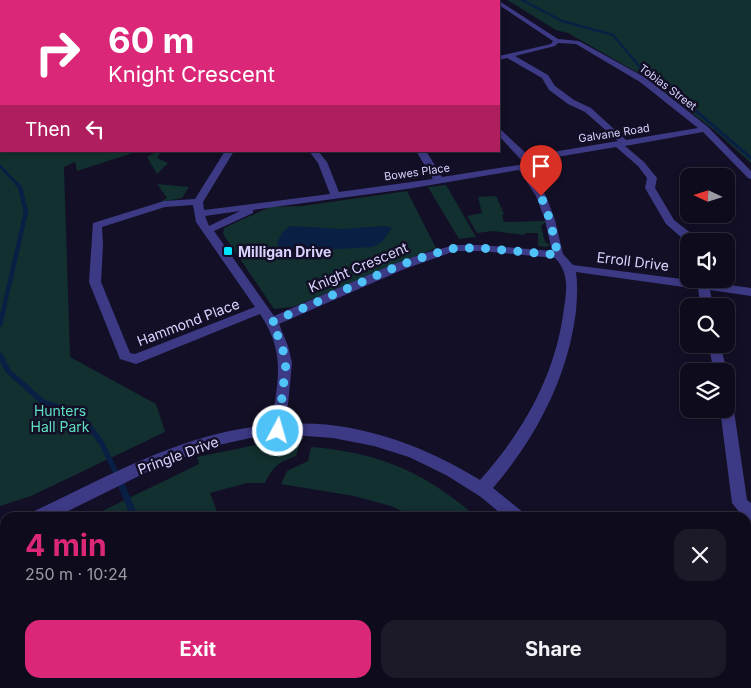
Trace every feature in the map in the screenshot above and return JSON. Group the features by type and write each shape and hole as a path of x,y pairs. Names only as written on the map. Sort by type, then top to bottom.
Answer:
{"street":[{"path":"500,5 556,41 553,45 500,58"},
{"name":"Tobias Street","path":"556,41 577,42 623,68 665,96 705,129 751,176"},
{"path":"509,56 545,77 552,88 571,102 588,110 622,143 652,178 650,188 670,222 684,233"},
{"name":"Galvane Road","path":"525,164 622,143 705,129"},
{"path":"483,488 518,445 538,410 553,376 570,315 570,268 558,255 550,220 541,196 525,164 500,132"},
{"path":"229,152 198,208 201,222 272,322 282,346 286,363 278,431"},
{"path":"314,152 322,162 335,195"},
{"path":"421,152 438,181"},
{"name":"Bowes Place","path":"198,208 260,206 438,181 525,164"},
{"name":"Hammond Place","path":"198,208 164,204 97,225 98,245 94,282 125,356 136,358 262,310"},
{"name":"Bowes Place","path":"208,230 260,206"},
{"name":"Knight Crescent","path":"272,322 398,266 455,248 481,248 558,255"},
{"name":"Erroll Drive","path":"570,268 680,280"},
{"name":"Erroll Drive","path":"731,288 751,292"},
{"path":"728,418 740,503 749,512"},
{"name":"Pringle Drive","path":"49,512 142,467 212,441 278,431 337,433 375,440 446,466 483,488 511,512"}],"green space":[{"path":"507,0 751,0 751,163 714,130 645,77 568,33 556,30"},
{"name":"Hunters Hall Park","path":"0,152 136,152 77,171 75,162 64,167 70,357 156,404 165,432 31,496 0,506"},
{"path":"156,152 161,152 157,158 168,163 157,174 147,157"},
{"path":"157,184 189,187 182,198 160,202 167,198"},
{"path":"446,185 476,237 459,239 428,187"},
{"path":"407,191 436,248 293,307 274,309 223,234 224,228 270,207 302,206"},
{"path":"496,196 504,214 502,215 504,222 545,221 541,226 545,242 550,245 547,247 538,246 538,233 525,233 525,235 493,231 477,233 467,216 482,213 478,197"},
{"path":"261,444 299,445 296,456 277,465 265,483 247,483 210,493 217,512 100,512 199,464 197,457"},
{"path":"311,447 379,459 419,476 470,512 404,512 391,506 354,496 281,484 287,471 308,461"}],"water":[{"path":"291,226 342,229 385,226 392,228 382,242 373,247 282,252 277,245 280,236"}],"waterway":[{"path":"522,0 562,21 613,35 645,73 659,82"},
{"path":"657,81 676,94 751,158"},
{"path":"0,166 19,186"},
{"path":"2,316 26,212 19,186"},
{"path":"0,324 2,315"},
{"path":"0,355 8,371 43,402 74,412 84,420 101,442 120,481"},
{"path":"119,479 133,512"}],"place":[{"name":"Milligan Drive","path":"228,251"}],"route":[{"path":"278,431 286,363 282,346 272,322 398,266 455,248 481,248 558,255 550,220 541,196"}]}
